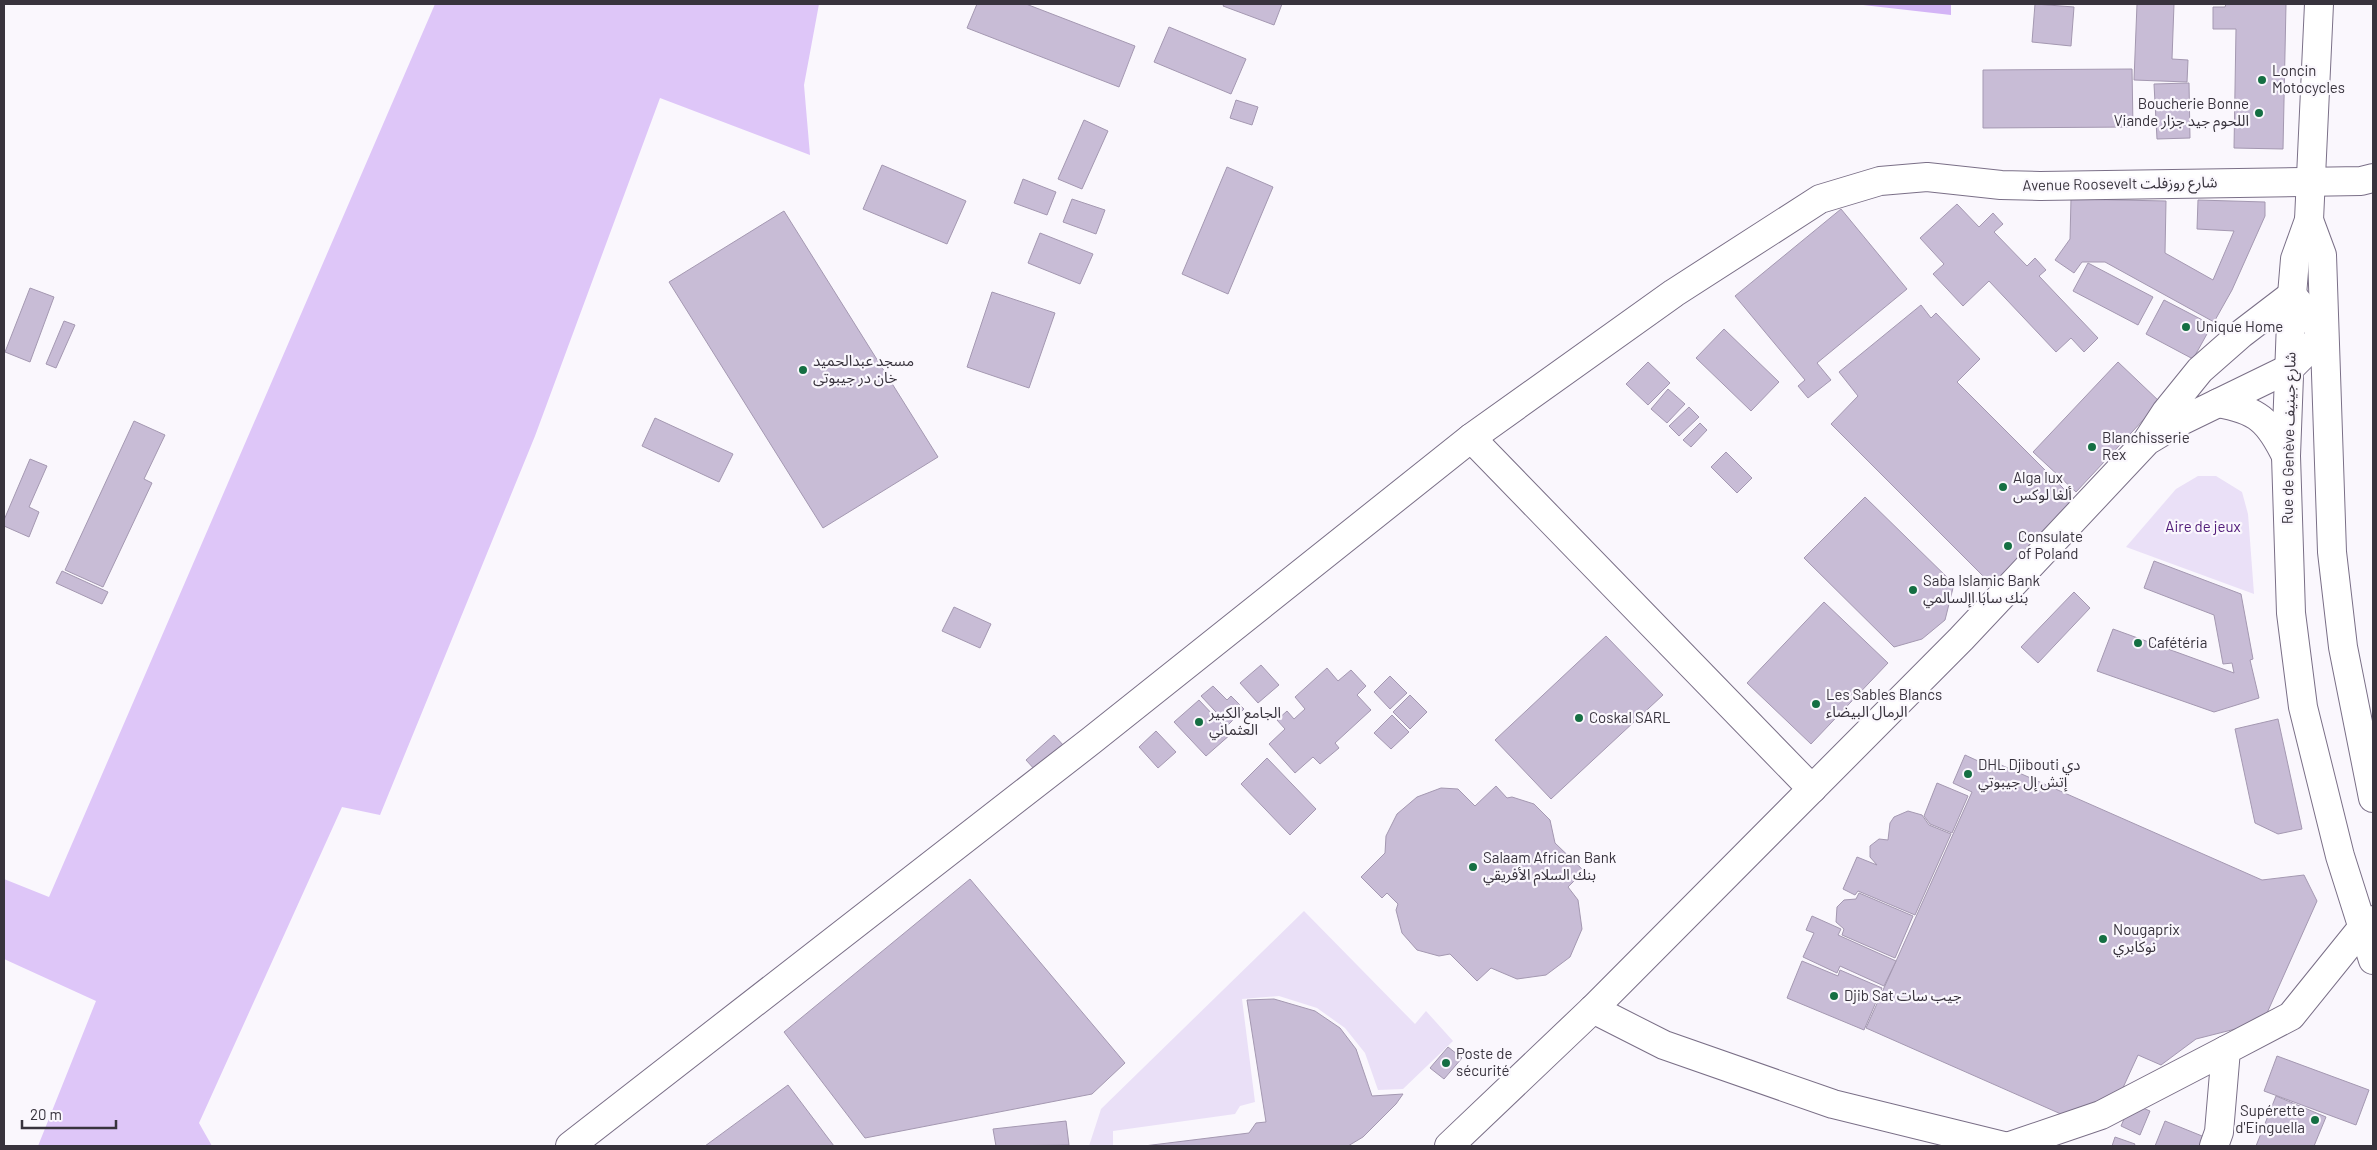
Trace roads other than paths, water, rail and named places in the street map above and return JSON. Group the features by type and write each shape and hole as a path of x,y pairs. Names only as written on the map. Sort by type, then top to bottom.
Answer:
{"street":[{"path":"2319,4 2309,220 2322,255 2332,552 2343,647 2373,798"},
{"name":"Avenue Roosevelt شارع روزفلت","path":"570,1146 1084,746 1472,438 1674,293 1820,199 1880,181 1927,177 2000,185 2040,186 2361,181 2373,178"},
{"name":"Rue de Genève شارع جينيف","path":"2309,220 2295,259 2292,294 2286,456 2291,613 2303,707 2340,856 2368,924 2373,960"},
{"path":"1449,1146 1593,1009 1961,639 2147,441 2166,412 2200,370 2241,334 2292,294 2324,334"},
{"path":"2147,441 2177,423 2290,368 2324,334"},
{"path":"2218,403 2236,406 2257,415 2268,424 2286,456"},
{"path":"1472,438 1812,789"},
{"path":"2010,1146 2101,1115 2291,1016 2368,924"},
{"path":"1593,1009 1664,1045 1833,1104 2004,1146"},
{"path":"2214,1146 2219,1132 2226,1050"}],"place":[{"name":"Loncin Motocycles","path":"2262,80"},
{"name":"Boucherie Bonne Viande اللحوم جيد جزار","path":"2259,113"},
{"name":"Unique Home","path":"2186,327"},
{"name":"مسجد عبدالحمید خان در جیبوتی","path":"803,370"},
{"name":"Blanchisserie Rex","path":"2092,447"},
{"name":"Alga lux ألغا لوكس","path":"2003,487"},
{"name":"Consulate of Poland","path":"2008,546"},
{"name":"Saba Islamic Bank بنك سابا اإلسالمي","path":"1913,590"},
{"name":"Cafétéria","path":"2138,643"},
{"name":"Les Sables Blancs الرمال البيضاء","path":"1816,704"},
{"name":"Coskal SARL","path":"1579,718"},
{"name":"الجامع الكبير العثماني","path":"1199,722"},
{"name":"DHL Djibouti دي إتش إل جيبوتي","path":"1968,774"},
{"name":"Salaam African Bank بنك السلام الأفريقي","path":"1473,867"},
{"name":"Nougaprix نوكابري","path":"2103,939"},
{"name":"Djib Sat جيب سات","path":"1834,996"},
{"name":"Poste de sécurité","path":"1446,1063"},
{"name":"Supérette d'Einguella","path":"2315,1120"}],"park label":[{"name":"Aire de jeux","path":"2203,527"}]}
